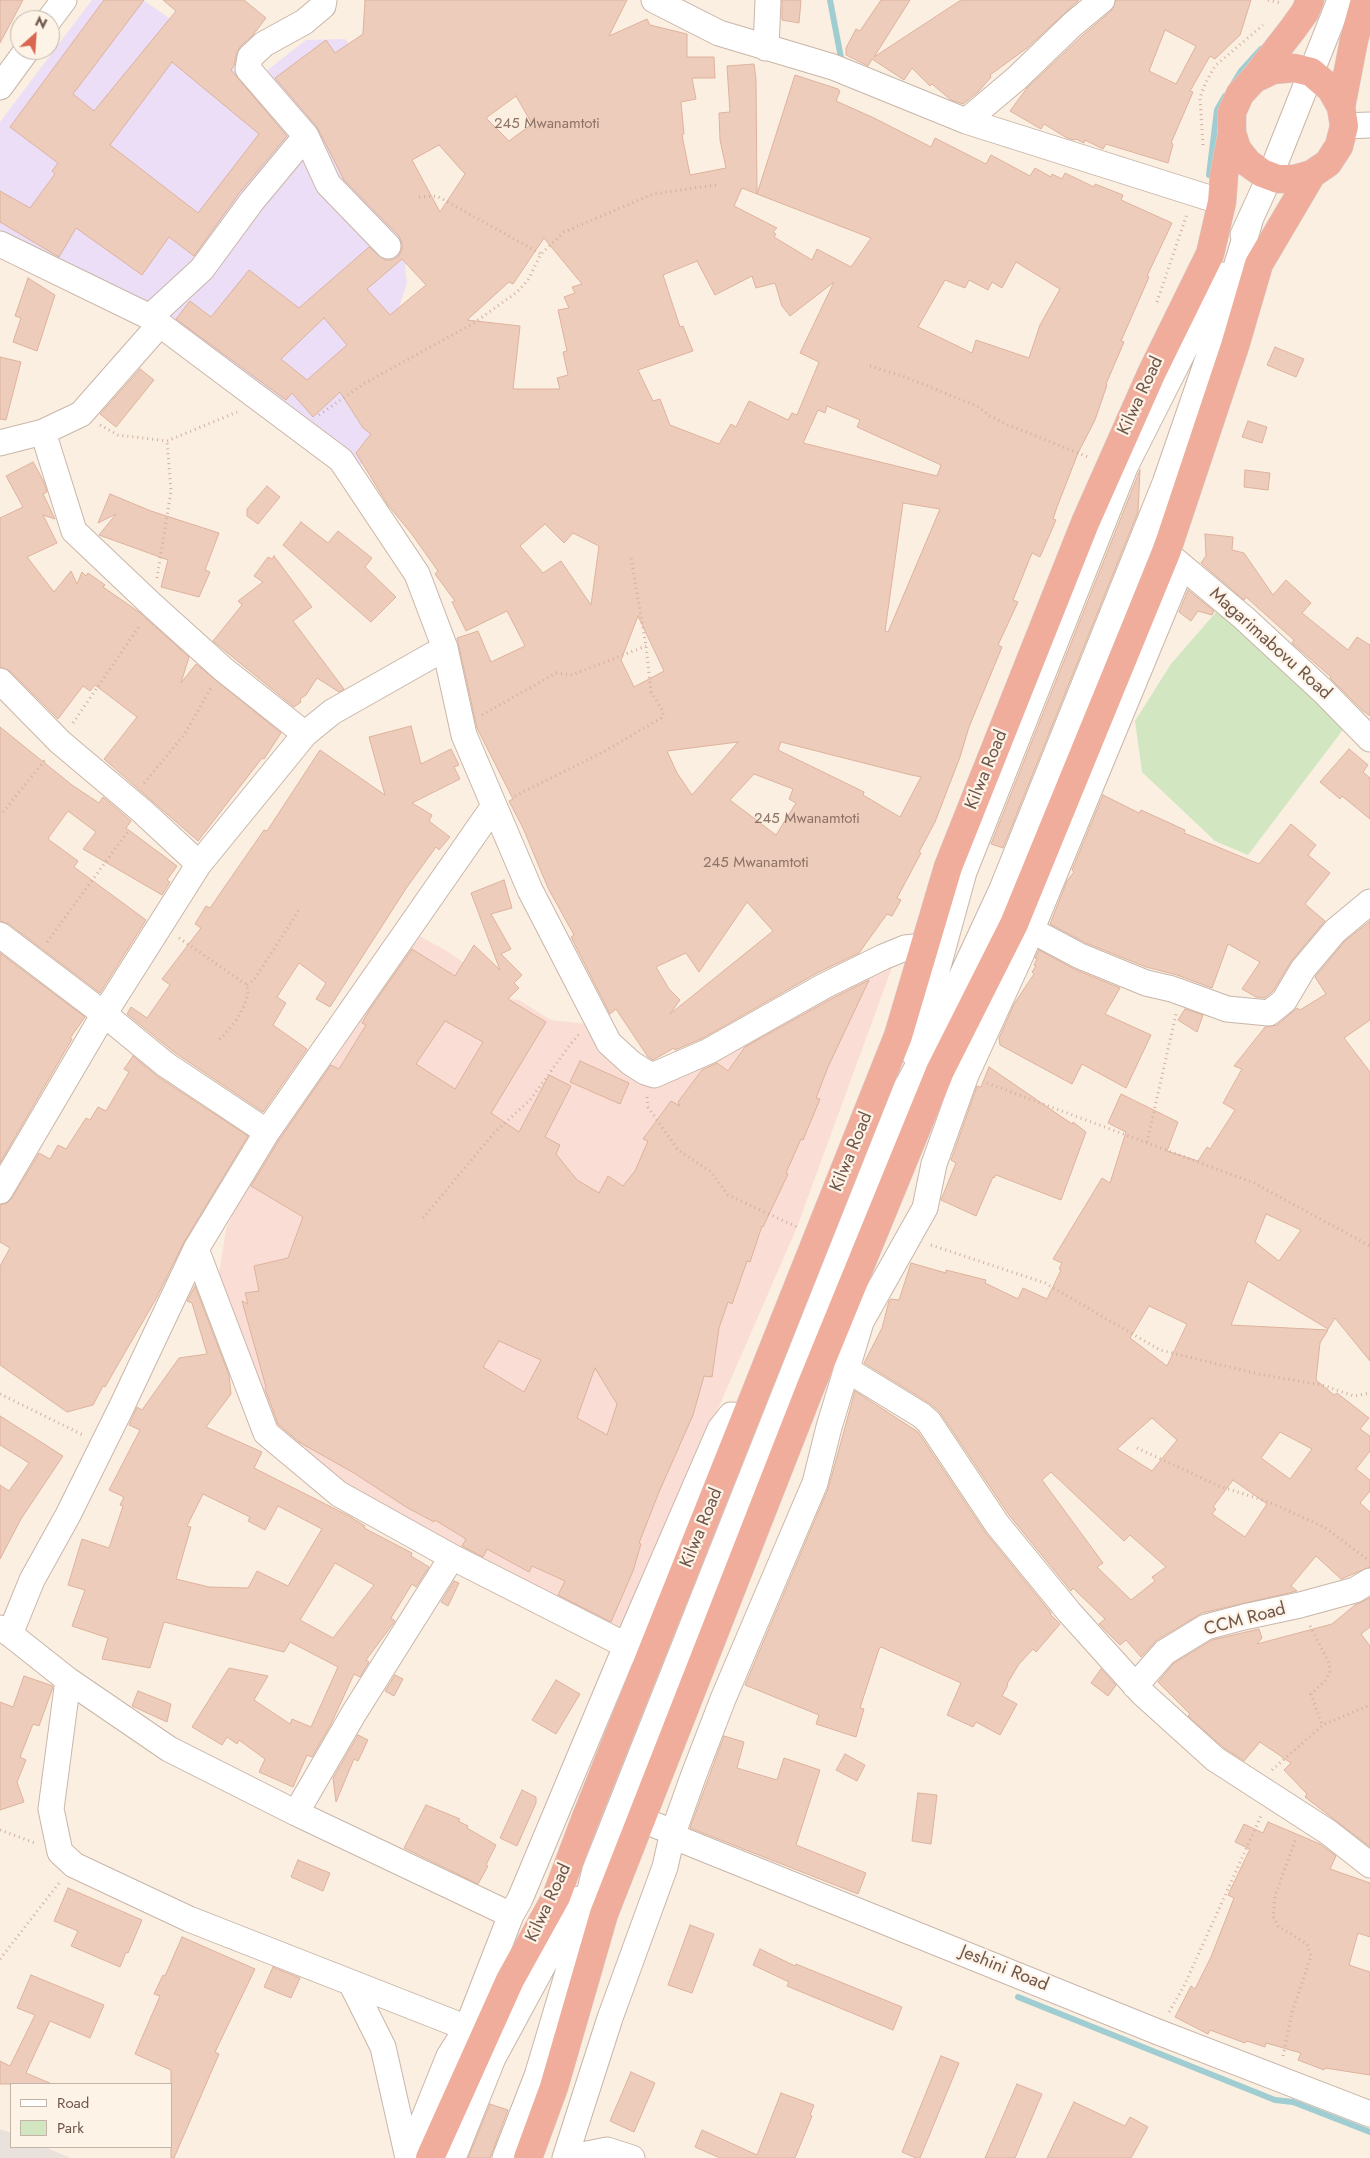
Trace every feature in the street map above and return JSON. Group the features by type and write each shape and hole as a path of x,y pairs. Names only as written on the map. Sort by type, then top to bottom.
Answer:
{"highway":[{"path":"1254,79 1305,12 1310,0"},
{"path":"1232,133 1237,149 1248,163 1262,173 1278,179 1295,179 1312,174 1328,163 1352,120 1354,40 1365,0"},
{"path":"1254,79 1273,70 1294,68 1311,72 1331,88 1352,120"},
{"name":"Kilwa Road","path":"430,2158 510,1980 556,1897 747,1416 803,1228 898,1036 948,867 1085,522 1152,372 1210,254 1222,202 1224,175 1232,133 1232,112 1240,94 1254,79"},
{"path":"528,2158 554,2087 604,1914 811,1386 940,1071 1022,927 1174,559 1259,264 1312,174"}],"street":[{"path":"324,0 323,6 304,22 264,44 250,57 248,68 306,136 328,184 388,246"},
{"path":"654,0 719,33 833,67 966,121 1222,202"},
{"path":"766,48 768,0"},
{"path":"966,121 1017,78 1073,24 1102,0"},
{"path":"906,1088 920,1030 964,872 1126,465 1250,221 1270,176 1340,0"},
{"path":"0,86 20,60"},
{"path":"0,443 42,432 81,414 154,331 155,320 202,269 252,201 306,136"},
{"path":"453,2158 493,2058 595,1870 906,1088 933,1038 1002,889 1161,493 1213,344 1250,221"},
{"path":"0,244 155,320 341,460 417,574 446,648 462,726 530,890 610,1043 631,1063 644,1072 654,1075 709,1051 824,986 883,957 905,948 924,946"},
{"path":"42,432 74,531 152,605 223,668 305,734"},
{"name":"Magarimabovu Road","path":"1174,559 1244,618 1324,692 1370,739"},
{"path":"0,1192 104,1014 199,864 305,734 332,712 446,648"},
{"path":"0,681 60,742 136,806 199,864"},
{"path":"494,806 266,1132 196,1250 68,1514 5,1631 68,1680 169,1749 296,1814 511,1915"},
{"path":"632,2158 607,2150 566,2158 610,2018 665,1867 672,1836 723,1699 815,1484 828,1427 861,1322 925,1208 934,1164 966,1075 989,1026 1022,927 1080,956 1146,983 1180,992 1227,1009 1269,1014 1284,1001 1303,968 1336,931 1370,902"},
{"path":"0,935 104,1014 165,1064 266,1132"},
{"path":"196,1250 266,1433 339,1494 452,1557 650,1657"},
{"path":"846,1369 921,1415 929,1422 997,1524 1069,1612 1135,1686 1215,1760 1328,1832 1370,1865"},
{"path":"408,2158 450,2056 467,2028 511,1915 520,1899 626,1646 720,1429 731,1415 747,1416"},
{"path":"296,1814 354,1713 452,1557"},
{"name":"CCM Road","path":"1135,1686 1165,1652 1206,1627 1300,1606 1356,1590 1370,1581"},
{"path":"68,1680 51,1809 67,1858 189,1919 467,2028"},
{"name":"Jeshini Road","path":"640,1819 666,1829 672,1836 1158,2032 1370,2114"},
{"path":"505,2158 538,2076 577,1942 595,1870"},
{"path":"351,1983 383,2047 408,2158"}],"path":[{"path":"1277,8 1282,0"},
{"path":"1204,149 1200,98 1206,82 1221,60 1268,20"},
{"path":"300,428 365,383 474,323 516,292 528,280 541,254 564,232 653,194 716,185"},
{"path":"1154,311 1194,193"},
{"path":"419,197 437,196 541,254"},
{"path":"870,366 905,377 969,402 1006,424 1092,459"},
{"path":"81,414 118,435 167,441 263,401"},
{"path":"4,812 60,742 152,605 171,491 167,441"},
{"path":"494,806 596,756 661,718 663,711 651,692 646,646 631,557"},
{"path":"462,726 556,673 572,675 646,646"},
{"path":"34,961 102,868 136,806 184,735 223,668"},
{"path":"247,985 254,980 299,910"},
{"path":"160,926 247,985 248,994 244,1006 236,1021 219,1040"},
{"path":"1147,1142 1180,992"},
{"path":"423,1218 494,1133 530,1100 568,1046 595,1016"},
{"path":"644,1072 648,1107 678,1150 711,1172 728,1195 803,1228"},
{"path":"966,1075 1254,1183 1370,1246"},
{"path":"907,1237 1045,1283 1160,1350 1258,1374 1322,1385 1354,1396 1370,1393"},
{"path":"0,1394 102,1445"},
{"path":"1137,1448 1219,1486 1269,1502 1324,1527 1370,1560"},
{"path":"1300,1606 1330,1663 1330,1673 1325,1681 1310,1694 1323,1725"},
{"path":"1158,2032 1184,1986 1262,1789 1323,1725 1370,1705"},
{"path":"1278,2078 1292,2012 1311,1956 1307,1944 1278,1926 1273,1916 1275,1896 1304,1816"},
{"path":"0,1830 67,1858 0,1959"}],"shaded area":[{"path":"92,0 143,0 172,20 251,83 306,40 345,39 405,117 412,235 405,267 407,283 397,313 371,459 354,468 162,331 0,239 0,122 47,60 60,60 60,42"},
{"path":"414,933 447,951 474,970 503,998 519,1000 551,1020 597,1025 656,1085 901,943 797,1227 618,1639 414,1531 276,1440 219,1274 226,1229 253,1169 337,1056"},
{"path":"0,2129 10,2133 10,2148 46,2148 71,2158 0,2158"}],"green space":[{"path":"1217,611 1345,727 1248,855 1215,841 1142,772 1135,721 1171,664"}],"building":[{"path":"0,0 23,0 18,10 10,10 10,24 0,43"},
{"path":"104,0 144,0 73,94 94,111 176,11 163,0 244,0 266,18 253,35 240,47 231,70 287,136 240,192 194,256 169,237 142,275 76,228 59,257 0,222 0,191 30,208 55,174 52,171 58,163 10,127","holes":["172,62 259,134 198,213 110,145"]},
{"path":"365,0 627,0 609,36 647,19 650,25 687,34 687,57 714,57 715,78 692,78 696,99 681,102 684,134 682,135 690,175 726,168 720,140 719,113 730,112 727,66 754,64 756,79 757,194 795,75 838,89 840,91 836,101 931,147 935,138 986,164 991,155 1030,176 1035,168 1051,177 1052,174 1062,179 1065,173 1094,187 1095,184 1123,195 1121,200 1172,223 1147,276 1149,277 1121,341 1124,342 1106,384 1095,420 1078,453 1057,507 1053,519 1056,520 1040,557 1032,553 1013,600 1018,602 998,645 1002,647 969,727 960,757 935,822 897,898 901,900 892,916 887,914 859,953 817,973 703,1038 675,1050 674,1048 653,1060 648,1057 616,1009 610,1014 571,937 574,935 548,888 523,828 509,801 513,799 477,728 457,638 478,631 491,662 525,646 507,611 466,631 452,602 455,601 435,574 438,571 388,505 356,453 371,434 363,428 340,392 313,417 292,393 286,400 176,319 190,301 211,317 249,270 299,308 369,247 385,260 392,260 398,257 402,250 399,236 344,180 317,127 275,78 326,40 335,53 363,34","holes":["516,96 532,124 509,141 486,118","439,145 465,174 440,212 412,160","742,188 871,238 851,267 817,249 812,260 774,237 776,234 773,232 777,228 734,206","544,238 582,284 572,287 575,293 564,297 569,308 558,310 567,351 563,352 568,375 557,378 560,389 513,389 520,326 467,320 509,282 513,284","402,259 426,285 390,315 367,289","697,261 715,295 752,276 756,288 775,283 782,306 790,316 834,282 800,353 819,362 797,415 792,413 788,420 749,401 736,427 731,424 719,444 670,425 660,399 653,401 638,370 693,351 683,326 680,327 663,275","1016,262 1060,289 1040,325 1029,358 976,340 972,353 918,327 945,280 965,288 969,280 988,290 992,282 1002,288","324,318 347,345 307,380 281,359","827,406 860,420 857,427 941,465 937,476 803,443 818,410 825,413","903,503 940,509 888,632 885,631","545,524 564,543 573,533 599,546 591,605 561,561 543,573 520,546","638,616 664,671 634,687 621,660","738,742 692,795 677,773 667,751","781,742 921,777 900,817 863,795 864,792 778,750","754,774 793,789 789,799 796,803 776,835 730,800","747,902 773,931 670,1014 680,1000 669,989 656,967 686,953 699,972"]},
{"path":"782,0 801,0 799,23 782,20"},
{"path":"881,0 910,0 874,57 961,0 1079,0 1027,48 990,75 991,77 978,92 963,104 951,100 932,84 930,86 912,68 904,80 872,59 868,66 846,55 846,48 856,29 860,31"},
{"path":"1116,0 1251,0 1240,35 1215,59 1210,56 1190,91 1193,92 1171,143 1173,144 1168,163 1106,144 1103,149 1085,140 1084,143 1076,139 1067,138 1044,124 1041,129 1010,111 1027,88 1111,11","holes":["1165,30 1196,46 1176,84 1149,71"]},
{"path":"28,278 55,295 37,351 13,342 21,318 15,316"},
{"path":"1275,347 1304,359 1296,377 1267,365"},
{"path":"0,357 21,362 6,420 0,419"},
{"path":"140,369 154,380 116,427 100,414"},
{"path":"1248,421 1267,427 1262,443 1242,437"},
{"path":"33,462 43,480 47,492 43,494 55,519 43,515 57,543 27,557 54,592 71,571 77,584 82,572 86,576 88,573 105,585 103,587 139,612 189,657 181,683 196,664 281,733 264,759 262,758 198,841 104,759 137,717 95,685 90,691 83,686 58,719 10,671 0,667 0,518 23,507 6,476"},
{"path":"1140,470 1138,512 1003,848 991,844"},
{"path":"1245,470 1270,473 1268,490 1244,487"},
{"path":"267,486 280,497 258,524 247,516 247,509"},
{"path":"110,494 151,511 219,533 205,570 210,572 199,597 161,587 168,560 99,535 116,514 98,523"},
{"path":"301,522 328,543 338,531 372,558 365,567 396,597 371,622 283,545"},
{"path":"1205,534 1233,537 1232,550 1244,553 1273,595 1286,580 1311,603 1302,613 1348,650 1357,637 1370,645 1370,716 1331,677 1292,643 1294,640 1246,597 1244,600 1201,563 1206,556"},
{"path":"274,556 312,607 293,621 344,689 339,692 317,678 306,695 300,699 301,702 294,707 213,641 242,605 238,601 263,582 254,576 268,557 272,559"},
{"path":"1188,590 1214,611 1212,615 1198,611 1191,621 1179,612"},
{"path":"411,726 421,764 451,749 459,765 454,767 460,779 412,803 432,815 429,821 450,837 439,850 436,847 407,887 330,1007 316,999 326,983 299,963 277,997 286,1003 273,1025 307,1049 263,1112 174,1052 127,1014 131,1007 147,1018 170,985 162,979 201,928 195,924 206,906 210,908 264,830 267,831 320,750 385,795 369,737"},
{"path":"0,727 72,785 99,803 103,797 131,821 126,828 177,866 167,880 170,882 162,895 83,849 96,832 68,811 49,837 48,839 78,861 74,867 146,920 100,993 9,924 0,921"},
{"path":"1349,749 1368,765 1363,772 1370,778 1370,819 1342,796 1340,799 1320,782"},
{"path":"1103,795 1139,813 1141,810 1185,830 1184,833 1259,864 1291,824 1316,845 1308,855 1330,873 1305,904 1325,921 1292,960 1273,991 1265,998 1256,997 1242,989 1260,962 1228,944 1212,988 1177,975 1146,967 1086,943 1050,924 1067,881 1074,872 1072,870"},
{"path":"504,880 512,908 491,914 511,949 501,954 522,975 514,983 519,988 508,999 546,1022 491,1113 519,1132 549,1075 571,1086 545,1137 560,1145 556,1154 577,1180 599,1193 608,1176 623,1186 635,1171 648,1141 643,1139 671,1101 680,1106 678,1102 702,1070 717,1063 728,1071 745,1047 869,980 828,1067 816,1098 820,1099 803,1140 801,1139 786,1173 788,1174 762,1226 750,1262 747,1261 732,1304 728,1302 719,1328 712,1377 704,1376 693,1415 659,1492 639,1543 641,1544 633,1571 611,1622 558,1595 565,1581 532,1566 529,1572 487,1549 483,1557 462,1546 466,1539 435,1520 434,1522 406,1507 354,1473 299,1442 278,1424 265,1389 242,1301 248,1304 245,1293 259,1291 254,1266 288,1258 303,1217 251,1186 279,1140 331,1065 339,1069 366,1025 362,1023 370,1009 412,949 455,976 474,945 500,970 471,893","holes":["445,1021 483,1042 455,1089 416,1064","499,1341 541,1360 524,1392 483,1367","595,1368 617,1404 607,1435 577,1418"]},
{"path":"1370,921 1370,1020 1344,1038 1370,1072 1370,1361 1335,1318 1328,1329 1248,1281 1231,1325 1328,1330 1320,1343 1316,1380 1334,1395 1337,1393 1369,1418 1360,1429 1370,1436 1370,1451 1356,1469 1370,1480 1370,1491 1360,1503 1370,1512 1370,1567 1341,1579 1316,1556 1291,1586 1297,1591 1202,1613 1157,1640 1141,1657 1126,1640 1120,1645 1099,1624 1105,1619 1073,1588 1071,1591 1009,1515 939,1411 864,1363 882,1328 889,1301 891,1299 899,1300 911,1263 946,1273 946,1270 986,1280 985,1283 1018,1299 1023,1288 1047,1299 1061,1270 1059,1269 1062,1263 1053,1259 1102,1178 1110,1183 1126,1132 1108,1123 1121,1094 1178,1122 1167,1151 1198,1161 1207,1147 1210,1149 1235,1110 1223,1103 1242,1069 1234,1066 1265,1027 1277,1025 1297,1008 1300,1010 1326,994 1315,977 1345,941","holes":["1266,1214 1301,1230 1279,1261 1255,1242","1149,1306 1187,1324 1167,1366 1130,1338","1152,1418 1177,1440 1152,1471 1117,1449","1280,1432 1312,1449 1290,1479 1261,1458","1051,1472 1124,1541 1130,1535 1166,1567 1152,1577 1155,1581 1131,1600 1097,1567 1103,1563 1042,1480","1233,1480 1267,1504 1245,1537 1212,1514 1216,1509 1213,1507"]},
{"path":"1039,950 1074,969 1120,988 1105,1014 1151,1035 1126,1088 1082,1064 1072,1084 1000,1045 999,1038 1014,1004 1034,974 1032,972 1036,966 1034,965 1037,959 1035,958"},
{"path":"0,953 85,1017 70,1038 72,1039 0,1163"},
{"path":"1185,1009 1203,1015 1197,1032 1178,1020"},
{"path":"133,1056 157,1076 248,1136 184,1242 157,1297 105,1387 103,1386 93,1405 67,1412 0,1365 0,1266 10,1248 0,1242 0,1205 7,1203 12,1198 39,1153 50,1159 58,1145 66,1149 86,1118 90,1120 98,1107 106,1111 129,1072 124,1069"},
{"path":"580,1061 629,1083 620,1104 570,1082"},
{"path":"989,1067 1086,1132 1061,1200 996,1175 993,1177 976,1216 941,1200 956,1163 951,1160 977,1086 981,1087"},
{"path":"195,1286 229,1375 231,1394 206,1427 262,1452 254,1468 349,1516 365,1526 364,1528 412,1553 411,1556 429,1567 416,1587 412,1584 391,1618 395,1621 366,1660 369,1662 360,1677 354,1674 331,1724 312,1757 307,1755 293,1787 259,1772 265,1759 239,1740 237,1744 227,1737 222,1745 192,1727 229,1668 268,1676 254,1700 290,1724 292,1719 311,1727 338,1667 290,1642 284,1652 164,1622 150,1668 102,1659 108,1638 72,1626 85,1590 68,1585 82,1539 109,1548 123,1506 120,1505 124,1497 109,1490 140,1430 129,1425 137,1407 142,1410 179,1358 207,1354 192,1303 187,1301","holes":["203,1494 250,1517 248,1521 265,1530 278,1506 322,1529 288,1586 257,1571 248,1588 209,1587 176,1579 191,1527 187,1526","335,1563 374,1585 333,1638 300,1620"]},
{"path":"855,1391 918,1432 985,1532 1060,1624 1036,1652 1033,1649 1019,1664 1007,1684 1002,1696 1017,1704 1000,1735 976,1722 973,1727 947,1715 961,1683 881,1647 860,1708 864,1709 856,1737 816,1724 819,1715 745,1685 828,1489"},
{"path":"0,1416 63,1456 21,1519 0,1559 0,1485 9,1491 29,1463 0,1445"},
{"path":"454,1581 459,1583 448,1606 441,1602"},
{"path":"1370,1598 1370,1627 1361,1634 1370,1646 1370,1847 1305,1797 1307,1794 1284,1770 1291,1763 1260,1742 1244,1761 1224,1748 1188,1716 1190,1714 1158,1682 1174,1663 1212,1640 1259,1629 1262,1638 1257,1644 1332,1624 1355,1605"},
{"path":"1101,1669 1116,1685 1108,1696 1091,1683"},
{"path":"395,1675 403,1679 394,1696 385,1691"},
{"path":"24,1676 53,1686 39,1726 33,1724 20,1757 26,1760 17,1782 24,1802 0,1810 0,1702 13,1707"},
{"path":"556,1680 580,1694 556,1734 532,1720"},
{"path":"138,1691 171,1704 167,1722 132,1706"},
{"path":"358,1735 368,1740 358,1761 354,1759 336,1802 333,1778"},
{"path":"724,1736 744,1742 737,1768 777,1780 784,1758 820,1770 796,1845 866,1873 858,1894 690,1828"},
{"path":"845,1754 865,1765 857,1781 836,1770"},
{"path":"522,1790 536,1797 536,1803 517,1846 500,1838"},
{"path":"918,1793 937,1795 931,1844 912,1841"},
{"path":"426,1805 460,1819 458,1821 468,1826 467,1828 496,1845 486,1865 488,1866 478,1884 404,1848"},
{"path":"1268,1822 1320,1844 1336,1856 1330,1869 1370,1883 1370,1937 1358,1933 1349,1965 1370,1972 1370,2075 1325,2068 1324,2070 1298,2060 1301,2053 1266,2043 1265,2047 1247,2041 1245,2043 1210,2030 1208,2034 1175,2017 1191,1986 1195,1989 1211,1957 1234,1898 1228,1895 1250,1849 1235,1842 1244,1824 1263,1833"},
{"path":"298,1860 330,1873 323,1891 291,1877"},
{"path":"68,1888 142,1920 120,1967 71,1946 78,1931 54,1921"},
{"path":"690,1925 714,1934 692,1993 668,1985"},
{"path":"182,1937 255,1969 215,2052 219,2054 174,2158 171,2158 171,2070 135,2054 160,1996 154,1994 163,1975 165,1976"},
{"path":"760,1949 795,1966 796,1964 902,2007 893,2030 787,1986 789,1982 753,1965"},
{"path":"273,1967 300,1978 291,1998 264,1987"},
{"path":"31,1975 104,2005 90,2038 50,2021 26,2073 50,2083 0,2084 0,2061 10,2066 35,2015 17,2008"},
{"path":"941,2056 959,2063 920,2158 916,2158 902,2152"},
{"path":"631,2072 655,2083 634,2132 610,2121"},
{"path":"1017,2084 1042,2094 1015,2158 985,2158"},
{"path":"781,2093 814,2105 810,2115 812,2116 795,2158 720,2158 695,2147 702,2130 757,2155"},
{"path":"1074,2102 1125,2126 1130,2117 1148,2127 1131,2158 1047,2158"},
{"path":"490,2104 508,2110 490,2158 468,2158"}],"waterway":[{"path":"830,0 841,58 847,63"},
{"path":"1233,84 1241,71 1261,49"},
{"path":"1209,175 1217,110 1225,96"},
{"path":"1018,1997 1275,2100 1293,2102 1370,2132"}]}
